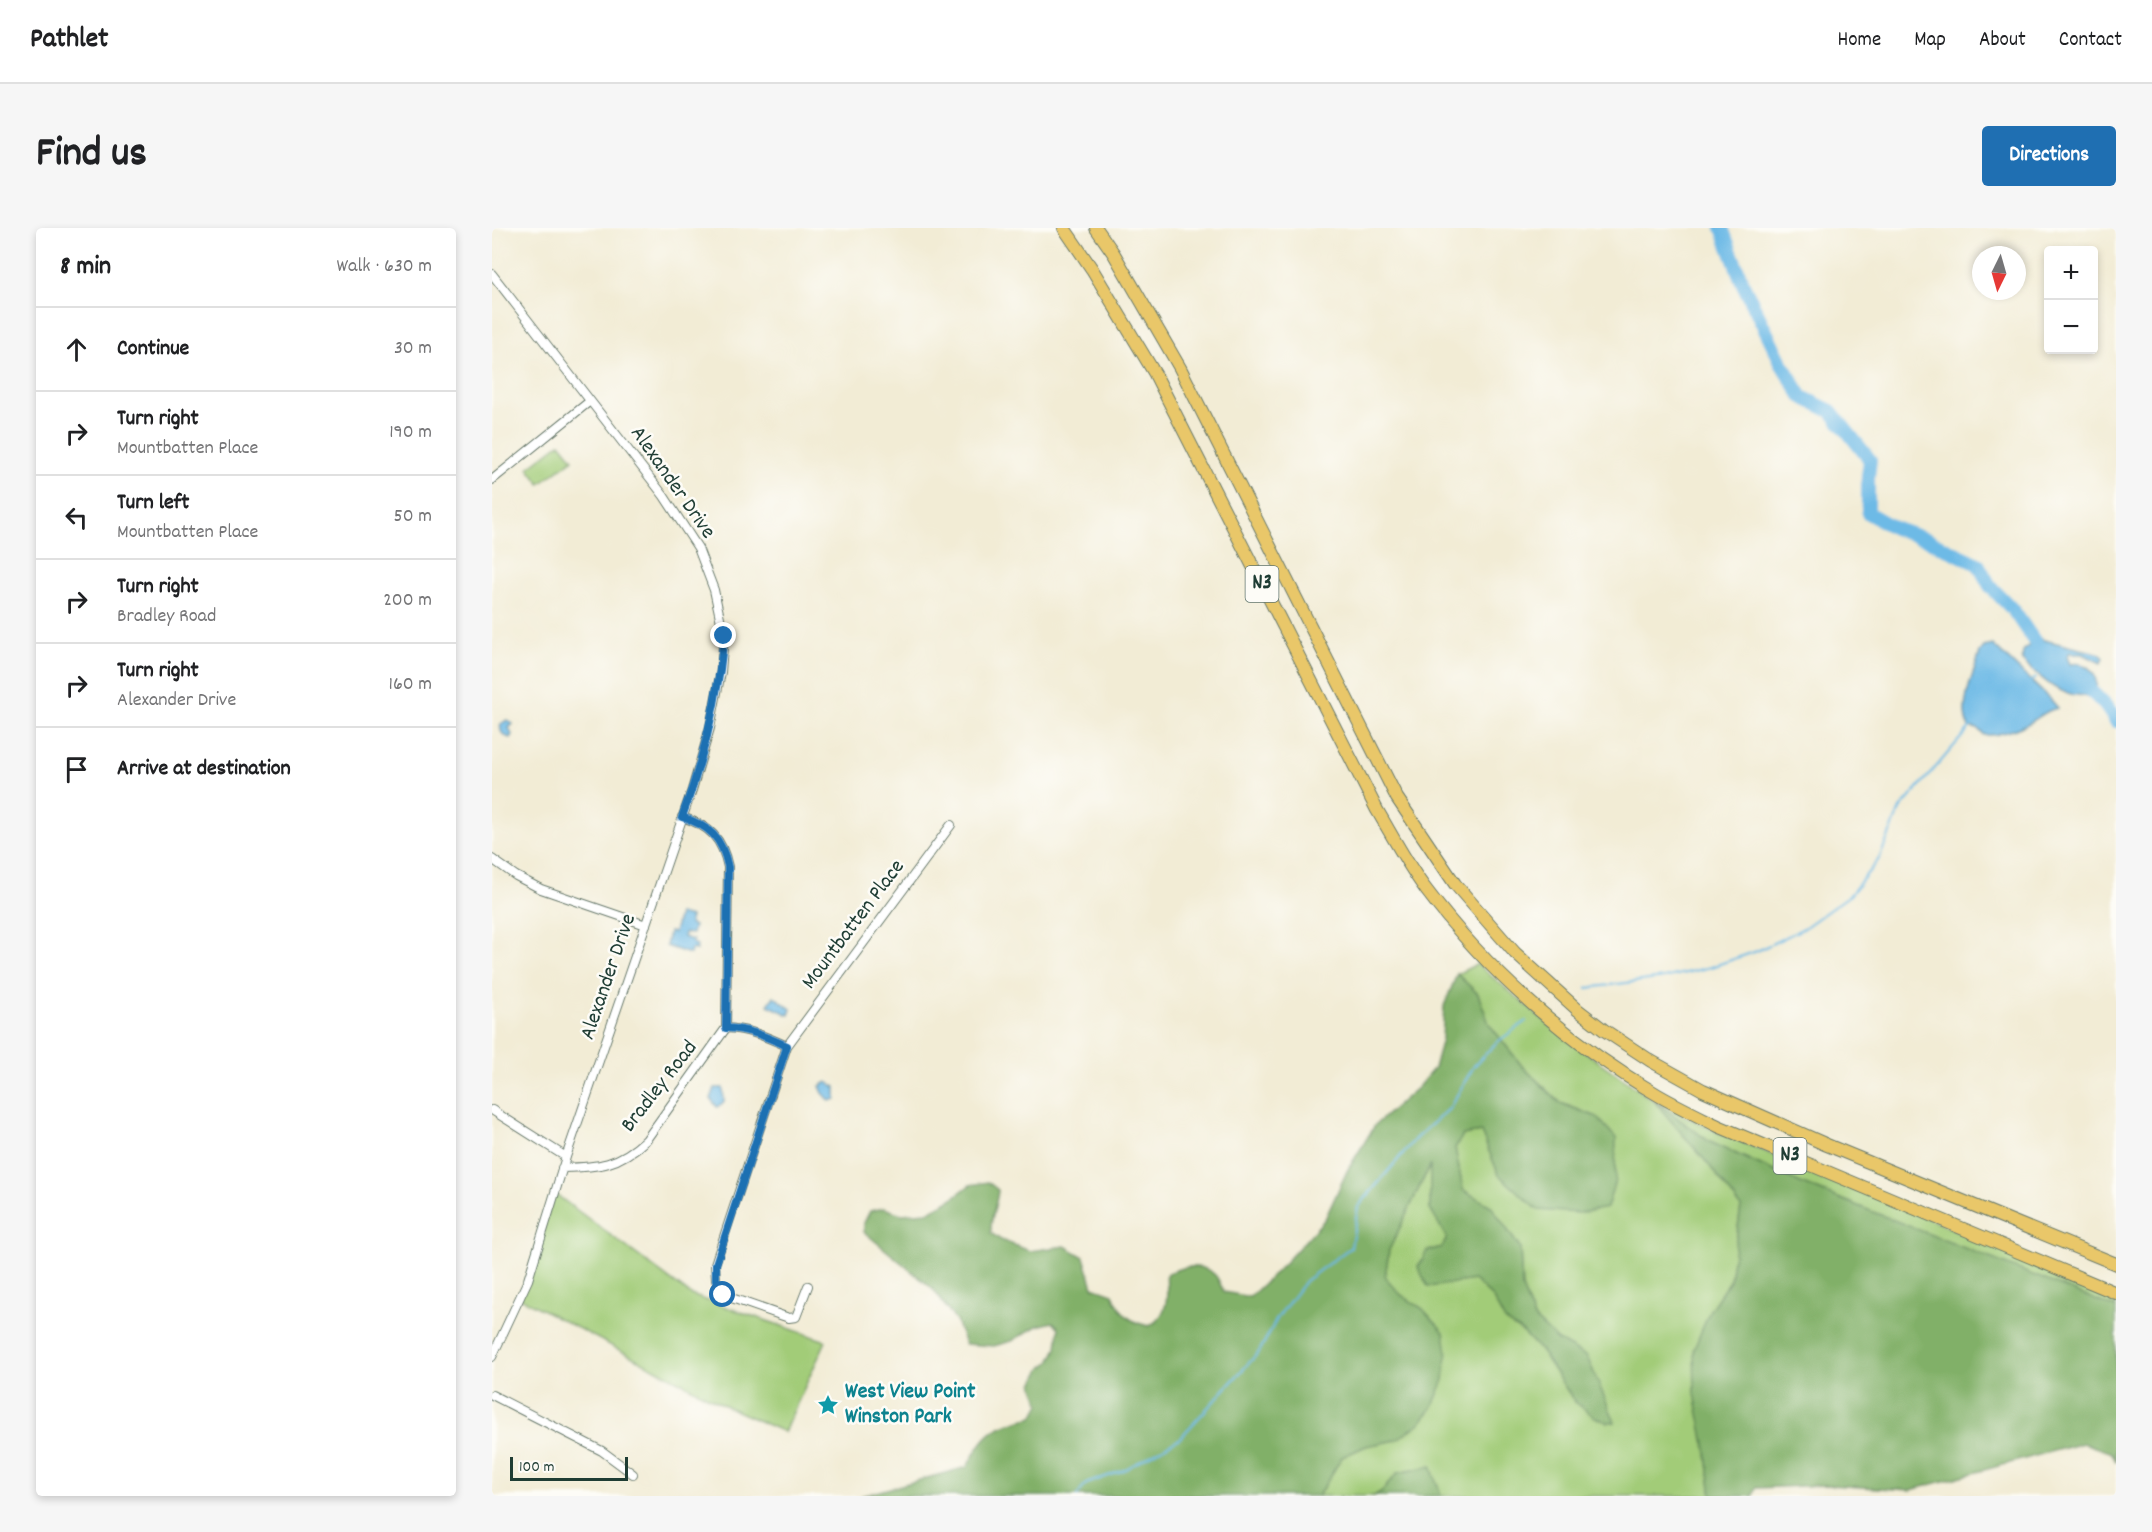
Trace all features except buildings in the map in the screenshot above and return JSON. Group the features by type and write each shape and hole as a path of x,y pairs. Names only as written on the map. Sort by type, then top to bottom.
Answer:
{"highway":[{"name":"N3","path":"1064,228 1092,269 1155,374 1377,810 1418,878 1465,937 1494,968 1555,1024 1615,1068 1657,1095 1718,1126 2116,1293"},
{"name":"N3","path":"1096,228 1114,254 1180,368 1397,798 1436,858 1478,913 1515,953 1578,1010 1604,1030 1651,1061 1703,1090 1827,1145 2116,1264"}],"street":[{"name":"Alexander Drive","path":"492,274 664,496 698,548 714,590 724,636 721,672 710,728 682,817 562,1168 528,1280 492,1357"},
{"path":"492,480 590,400"},
{"name":"Bradley Road","path":"562,1168 606,1165 623,1159 636,1149 646,1140 726,1028 728,867 721,844 712,831 682,817"},
{"name":"Mountbatten Place","path":"808,1286 796,1317 789,1318 723,1295 716,1280 716,1264 787,1046 951,825"},
{"path":"492,859 516,876 541,889 646,925"},
{"path":"726,1028 758,1034 787,1046"},
{"path":"492,1110 566,1157"},
{"path":"492,1395 603,1451 633,1474"}],"green space":[{"path":"560,443 573,459 540,484 528,468"},
{"path":"1477,964 1564,1037 1653,1100 1715,1131 2116,1296 2116,1308 1805,1185 1710,1142 1656,1102 1741,1207 1730,1280 1710,1310 1707,1454 1712,1496 1441,1496 1431,1466 1398,1473 1382,1491 1374,1496 1318,1496 1342,1457 1366,1446 1396,1440 1423,1309 1401,1295 1385,1277 1389,1250 1431,1164 1430,1209 1447,1238 1442,1247 1427,1251 1428,1287 1474,1280 1492,1297 1505,1321 1524,1333 1541,1351 1575,1402 1614,1422 1587,1357 1557,1340 1534,1318 1522,1288 1520,1248 1491,1206 1463,1190 1455,1148 1462,1135 1481,1132 1499,1175 1597,1117 1561,1103 1522,1066 1489,1024 1478,994 1457,974"},
{"path":"1457,974 1478,994 1489,1024 1522,1066 1560,1103 1597,1117 1616,1138 1615,1180 1607,1208 1579,1213 1538,1210 1499,1175 1481,1132 1463,1135 1455,1148 1463,1190 1491,1206 1520,1248 1522,1288 1534,1318 1557,1340 1587,1357 1615,1422 1606,1422 1595,1417 1575,1402 1541,1351 1524,1333 1505,1321 1492,1297 1474,1280 1428,1287 1418,1267 1427,1251 1442,1247 1447,1238 1430,1209 1430,1165 1389,1250 1385,1277 1401,1295 1423,1309 1444,1332 1447,1354 1444,1380 1432,1408 1419,1424 1396,1440 1366,1446 1342,1457 1318,1496 861,1496 967,1467 980,1445 992,1432 1000,1427 1033,1417 1040,1404 1033,1384 1041,1369 1050,1362 1057,1348 1059,1328 1053,1322 1037,1326 1012,1341 994,1346 965,1344 956,1321 933,1289 864,1232 864,1223 870,1211 884,1208 902,1214 927,1212 950,1200 970,1185 988,1182 998,1190 991,1233 1001,1240 1030,1251 1065,1246 1084,1257 1093,1287 1113,1294 1126,1316 1136,1322 1149,1326 1160,1317 1167,1297 1166,1275 1178,1269 1204,1268 1215,1275 1224,1292 1250,1297 1325,1219 1347,1171 1375,1125 1418,1087 1434,1068 1442,1039 1444,1006"},
{"path":"1653,1100 1710,1142 1805,1185 2116,1308 2116,1462 2112,1453 2083,1443 1911,1490 1828,1485 1756,1488 1753,1496 1712,1496 1707,1454 1695,1394 1694,1349 1710,1310 1730,1280 1741,1207 1709,1165"},
{"path":"554,1193 691,1295 826,1341 784,1432 730,1408 520,1298"},
{"path":"1431,1466 1441,1496 1374,1496 1382,1491 1398,1473"}],"water":[{"path":"2036,638 2101,654 2104,658 2101,663 2083,654 2070,652 2067,657 2070,664 2087,666 2095,678 2096,690 2090,696 2068,693 2052,686 2038,675 2022,661 2023,651"},
{"path":"1993,645 2058,708 2030,723 2000,734 1984,735 1978,729 1969,727 1965,710 1971,680 1980,652 1984,647"},
{"path":"507,720 513,724 509,728 512,735 510,738 501,731 501,724"},
{"path":"679,914 691,917 689,924 694,926 692,934 684,933 683,937 693,940 692,943 697,945 696,950 691,949 690,954 666,946 669,932 674,933"},
{"path":"774,996 791,1009 789,1015 768,1005"},
{"path":"827,1082 836,1087 836,1099 830,1101 820,1086"},
{"path":"715,1088 723,1088 724,1102 717,1107 711,1099"}],"waterway":[{"path":"1722,228 1743,284 1783,366 1802,397 1831,411 1870,460 1868,513 1894,528 1928,540 1978,564 1990,586 2013,610 2039,648 2046,653"},
{"path":"2029,682 2036,678"},
{"path":"2082,682 2105,705 2116,721"},
{"path":"1587,988 1664,978 1711,967 1757,951 1804,928 1850,895 1879,859 1900,809 1972,725"},
{"path":"1077,1496 1086,1484 1124,1470 1180,1438 1259,1352 1278,1317 1305,1281 1351,1247 1358,1207 1416,1138 1449,1109 1474,1066 1496,1043 1526,1021"}],"place":[{"name":"West View Point Winston Park","path":"828,1405"}],"route":[{"path":"723,1295 716,1280 716,1264 787,1046 758,1034 726,1028 729,875 726,856 712,831 693,820 682,817 710,728 721,672 724,636"}]}
